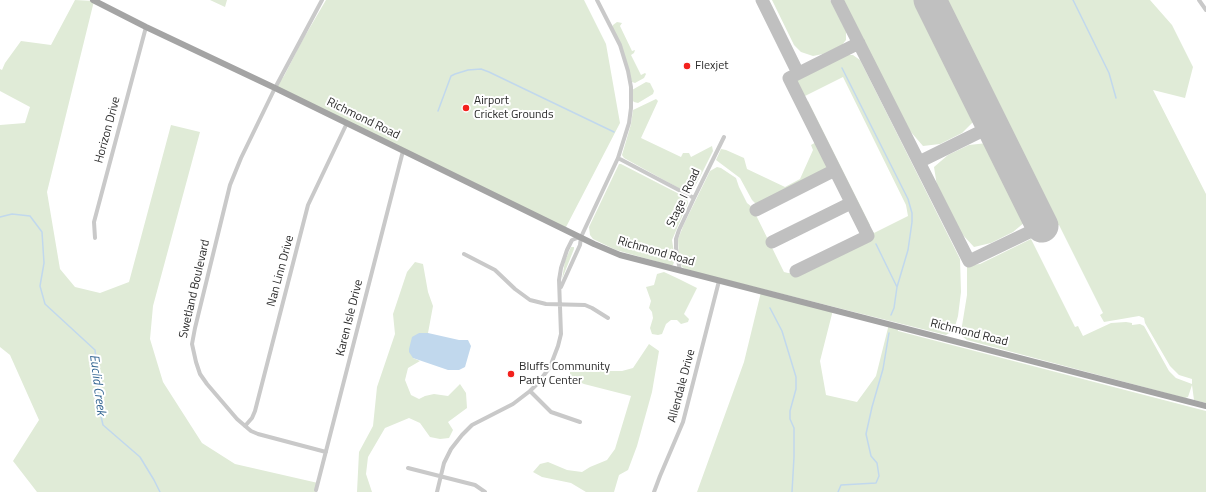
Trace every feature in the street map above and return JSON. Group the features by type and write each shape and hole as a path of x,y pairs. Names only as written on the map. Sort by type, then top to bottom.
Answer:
{"main road":[{"name":"Richmond Road","path":"93,0 146,27 620,255 1026,358 1206,406"}],"street":[{"name":"Swetland Boulevard","path":"322,0 275,88 241,158 230,185 192,344 200,374 206,384 250,431 326,452"},
{"path":"560,287 580,245 581,237 618,158 629,123 631,108 631,87 620,45 597,0"},
{"path":"1199,0 1206,10"},
{"name":"Horizon Drive","path":"95,238 94,222 146,27"},
{"name":"Nan Linn Drive","path":"245,426 252,418 255,411 308,205 346,123"},
{"name":"Stage I Road","path":"680,271 676,239 724,137"},
{"name":"Karen Isle Drive","path":"316,490 403,151"},
{"path":"618,158 694,198"},
{"path":"436,492 444,463 450,451 467,430 482,420 513,404 530,392 550,367 561,334 559,280 561,268 572,240 581,237"},
{"path":"464,254 495,270 515,289 530,300 560,305 588,306 608,318"},
{"name":"Allendale Drive","path":"654,492 685,415 719,281"},
{"path":"530,392 551,412 580,422"},
{"path":"408,468 475,485 485,492"}],"green space":[{"path":"75,0 94,1 47,192 60,269 75,287 100,293 129,282 171,125 200,132 153,306 150,339 163,382 202,443 235,464 318,483 316,492 37,492 13,461 39,420 10,355 0,347 0,125 25,123 30,107 0,91 0,69 2,70 5,63 21,41 51,45"},
{"path":"210,0 227,0 225,7"},
{"name":"Airport Cricket Grounds","path":"326,0 584,0 606,44 620,123 565,229 275,88 284,76"},
{"path":"772,0 830,0 846,31 846,40 842,45 823,54 813,56 801,52 794,45"},
{"path":"843,0 915,0 975,120 962,133 940,144 923,146 910,131"},
{"path":"941,0 1150,0 1172,25 1193,67 1185,98 1153,90 1206,194 1206,403 1194,400 1192,385 1188,397 1185,398 967,340 963,337 961,332 967,295 967,263 972,265 980,264 1031,239 1075,327 1078,326 1083,336 1111,323 1126,322 1132,323 1132,325 1140,324 1144,326 1169,371 1176,378 1192,384 1192,379 1179,375 1170,366 1145,323 1144,318 1139,316 1104,322 1100,315 1103,313 1059,225 1054,226"},
{"path":"617,22 622,23 620,26 632,51 635,50 631,55 641,75 646,74 644,78 635,83 632,82 612,27"},
{"path":"847,55 853,55 860,60 960,259 961,292 958,316 954,330 946,335 687,270 682,267 679,260 678,239 684,224 710,171 717,167 736,178 747,203 752,207 784,272 798,273 869,236 868,231 872,230 874,233 908,216 906,205 843,77 805,96 799,93 794,84 798,79"},
{"path":"646,82 650,83 654,91 653,94 638,103 634,102 632,90"},
{"path":"656,99 658,101 641,138 681,157 683,153 689,153 691,157 712,146 713,151 694,188 690,191 684,191 624,158 622,155 631,124 633,110"},
{"path":"808,101 870,225 869,226 864,224 806,107 806,103"},
{"path":"818,141 827,159 828,164 825,171 761,205 752,200 740,178 716,160 721,149 726,150 744,158 747,169 785,187 800,179 813,150 811,145"},
{"path":"987,143 1026,218 1025,222 1013,232 991,243 974,247 961,233 947,207 937,186 934,167 948,155 969,145"},
{"path":"619,164 687,198 688,203 672,240 675,259 673,265 616,250 593,239 590,235 589,227"},
{"path":"571,247 574,247 574,249 562,279 565,261"},
{"path":"415,262 423,264 428,292 433,306 428,333 419,333 413,358 420,361 408,368 405,380 411,395 419,399 434,394 448,396 460,384 466,393 467,408 448,422 453,430 449,438 440,439 430,437 420,423 409,418 385,428 368,457 366,474 372,492 357,492 359,452 373,426 377,387 395,334 393,314 407,272"},
{"path":"664,272 697,288 684,314 689,319 688,322 681,324 677,320 671,320 666,324 662,334 658,335 652,334 650,328 653,318 652,312 649,308 651,301 646,287 654,285 657,274"},
{"path":"761,292 833,310 820,361 826,395 857,402 876,376 889,324 897,326 898,331 1206,411 1206,492 697,492 744,362"},
{"path":"649,344 659,351 652,392 637,446 628,470 619,475 614,492 586,492 571,483 542,477 533,472 540,464 548,462 567,470 582,472 607,460 615,449 631,396 584,384 570,378 570,370 587,365 605,371 622,371 633,368"}],"water":[{"path":"419,333 428,333 459,340 468,340 471,346 465,367 459,370 448,370 413,358 409,352 409,349 412,337"}],"waterway":[{"path":"1073,0 1109,73 1116,98"},
{"path":"842,68 908,199 912,213 908,250 897,287 894,308 891,315"},
{"path":"438,111 451,76 468,70 481,69 614,132"},
{"name":"Euclid Creek","path":"0,217 12,214 30,216 42,232 44,263 40,286 45,304 95,350 98,374 98,403 103,425 140,457 160,492"},
{"path":"876,244 897,287"},
{"path":"770,308 782,331 796,377 796,389 790,411 790,419 794,428 792,492"},
{"path":"838,492 841,485 876,483 879,476 877,463 871,456 866,434 883,369 889,333"}],"taxiway":[{"path":"762,0 798,73"},
{"path":"837,0 969,261 1042,226"},
{"path":"796,271 868,236 789,78 859,43"},
{"path":"919,162 992,126"},
{"path":"756,210 835,170"},
{"path":"772,242 851,203"}],"runway":[{"path":"930,0 1042,226"}],"place":[{"name":"Flexjet","path":"687,66"},
{"name":"Airport Cricket Grounds","path":"466,108"},
{"name":"Bluffs Community Party Center","path":"511,374"}]}
